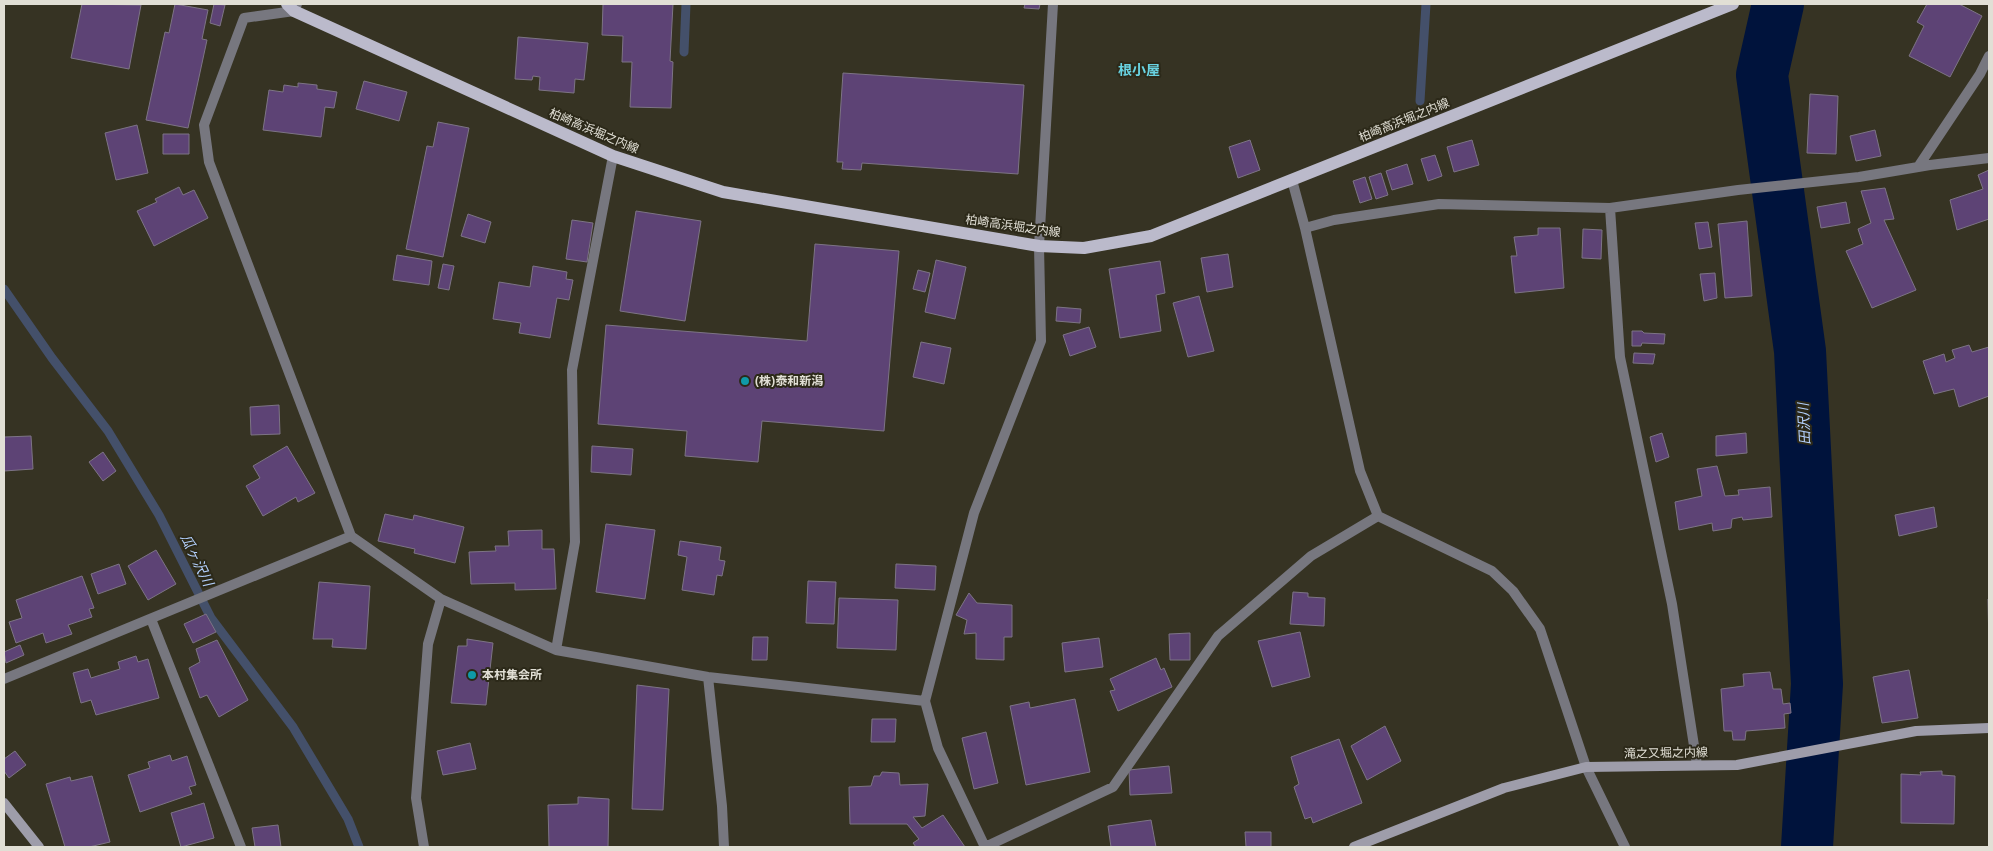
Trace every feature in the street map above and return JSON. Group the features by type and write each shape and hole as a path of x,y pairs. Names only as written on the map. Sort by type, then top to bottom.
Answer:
{"main road":[{"path":"279,4 293,6"},
{"name":"柏崎高浜堀之内線","path":"293,6 613,156 723,192 1039,246 1084,248 1151,236 1733,4"},
{"name":"滝之又堀之内線","path":"1354,847 1504,788 1586,767 1737,765 1916,731 1989,728"},
{"path":"4,803 39,847"}],"street":[{"path":"1053,4 1039,246 1041,341 974,513 925,701 938,748 985,847 1112,787 1218,636 1311,556 1378,516"},
{"path":"293,6 244,18 204,125 209,162 351,536 441,599 556,650 708,677 925,701"},
{"path":"1918,167 1980,74 1989,56"},
{"path":"556,650 575,542 572,370 613,156"},
{"path":"1305,228 1334,220 1439,204 1610,208 1738,190 1859,177 1989,158"},
{"path":"1292,180 1305,228 1360,471 1378,516 1492,571 1514,591 1540,628 1586,767 1625,847"},
{"path":"1610,208 1620,357 1672,604 1697,765"},
{"path":"4,679 351,536"},
{"path":"424,847 416,798 428,644 441,599"},
{"path":"151,619 241,847"},
{"path":"708,677 722,806 724,847"}],"building":[{"path":"82,4 141,5 129,69 71,58"},
{"path":"175,4 208,10 202,39 207,40 188,128 146,120 165,32 169,33"},
{"path":"214,4 225,5 220,26 210,23"},
{"path":"603,4 673,4 670,61 673,62 671,108 630,107 632,62 622,62 623,36 602,35"},
{"path":"1025,4 1040,4 1039,9 1024,8"},
{"path":"1927,4 1959,4 1982,16 1950,77 1909,56 1924,26 1917,22"},
{"path":"518,37 588,43 584,80 575,79 574,93 539,90 540,77 533,76 532,80 515,79"},
{"path":"843,73 1024,85 1018,174 862,163 861,170 842,169 843,162 837,162"},
{"path":"364,81 407,92 399,121 356,109"},
{"path":"298,83 317,85 317,89 337,92 334,108 325,107 321,137 263,130 269,90 283,92 284,85 298,87"},
{"path":"1810,94 1838,96 1836,154 1807,153"},
{"path":"438,122 469,128 443,257 406,249 427,146 433,147"},
{"path":"137,125 148,173 116,180 105,133"},
{"path":"1875,130 1881,156 1856,161 1850,136"},
{"path":"163,134 189,134 189,154 163,154"},
{"path":"1250,140 1260,170 1238,178 1229,147"},
{"path":"1472,140 1479,165 1454,172 1447,147"},
{"path":"1435,155 1442,176 1428,181 1421,159"},
{"path":"1407,164 1413,184 1392,190 1386,171"},
{"path":"1989,170 1989,219 1957,230 1950,200 1983,189 1978,175"},
{"path":"1381,173 1388,195 1376,199 1369,177"},
{"path":"1365,177 1372,199 1360,203 1353,181"},
{"path":"179,187 183,195 194,190 208,218 154,246 137,211 157,202 155,199"},
{"path":"1885,188 1894,219 1884,220 1916,290 1872,308 1846,251 1863,244 1858,229 1871,223 1861,191"},
{"path":"1846,202 1850,223 1821,228 1817,207"},
{"path":"636,211 701,221 685,321 620,311"},
{"path":"468,214 491,222 485,243 461,236"},
{"path":"572,220 593,223 587,262 566,259"},
{"path":"1747,221 1752,296 1725,298 1718,224"},
{"path":"1708,222 1712,247 1699,249 1695,223"},
{"path":"1538,228 1560,228 1564,288 1515,293 1511,256 1517,256 1514,237 1538,235"},
{"path":"1583,229 1602,230 1601,259 1582,258"},
{"name":"(株)泰和新潟","path":"815,244 899,251 884,431 762,421 758,462 685,456 687,431 598,424 606,325 807,341"},
{"path":"1228,254 1233,287 1207,292 1201,258"},
{"path":"397,255 432,261 429,285 393,280"},
{"path":"936,260 966,267 955,319 925,312"},
{"path":"1160,261 1165,293 1156,295 1161,331 1120,338 1109,269"},
{"path":"443,264 454,266 449,290 438,288"},
{"path":"533,266 567,272 566,279 573,280 569,300 557,298 550,338 519,333 521,323 493,319 499,282 530,287"},
{"path":"918,270 930,273 925,292 913,289"},
{"path":"1715,273 1717,298 1704,301 1700,274"},
{"path":"1199,296 1214,351 1188,357 1173,303"},
{"path":"1057,307 1081,309 1080,323 1056,321"},
{"path":"1089,327 1096,347 1070,356 1063,335"},
{"path":"1632,331 1665,334 1664,344 1642,343 1641,346 1632,346"},
{"path":"921,342 951,348 944,384 913,377"},
{"path":"1969,345 1972,352 1989,347 1989,396 1959,407 1954,389 1934,394 1923,361 1944,354 1946,362 1955,358 1952,350"},
{"path":"1634,353 1655,354 1653,364 1633,363"},
{"path":"279,405 280,434 251,435 250,407"},
{"path":"1662,433 1669,457 1656,462 1650,437"},
{"path":"1746,433 1747,453 1716,456 1716,436"},
{"path":"31,436 33,469 4,471 4,437"},
{"path":"287,446 315,493 298,502 296,497 263,516 246,486 260,478 253,466"},
{"path":"592,446 633,449 631,475 591,472"},
{"path":"103,452 116,471 103,481 89,462"},
{"path":"1717,466 1725,496 1739,495 1738,490 1770,487 1772,517 1743,520 1742,517 1732,519 1731,528 1713,531 1712,523 1679,530 1675,502 1702,496 1697,469"},
{"path":"1934,507 1937,527 1899,536 1895,515"},
{"path":"385,514 413,520 414,515 464,527 455,563 414,553 415,549 378,541"},
{"path":"606,524 655,530 645,599 596,592"},
{"path":"542,530 542,549 554,549 556,589 515,590 515,583 471,584 469,552 496,551 495,546 509,546 508,531"},
{"path":"680,541 721,547 719,560 725,561 722,576 717,575 714,595 682,590 687,557 678,555"},
{"path":"156,550 176,584 148,600 128,566"},
{"path":"119,564 126,584 98,594 91,574"},
{"path":"896,564 936,566 935,590 895,588"},
{"path":"82,576 94,608 89,609 92,617 68,625 72,634 46,643 43,633 16,643 9,622 22,618 16,600"},
{"path":"808,581 836,582 834,624 806,623"},
{"path":"319,582 370,586 366,649 332,647 333,639 313,639"},
{"path":"1293,592 1308,593 1308,597 1325,598 1324,626 1290,624"},
{"path":"969,593 977,603 1012,605 1012,637 1004,637 1004,660 976,659 976,633 964,634 967,620 956,615"},
{"path":"839,598 898,600 896,650 837,648"},
{"path":"1988,599 1989,599 1989,649"},
{"path":"206,614 216,632 193,643 184,624"},
{"path":"1300,632 1310,677 1272,687 1258,641"},
{"path":"1190,633 1190,660 1170,660 1169,634"},
{"path":"753,637 768,637 767,660 752,660"},
{"path":"1099,638 1103,667 1065,672 1062,643"},
{"name":"本村集会所","path":"467,639 493,643 486,705 451,703 458,646 467,646"},
{"path":"217,640 248,700 219,717 207,695 200,698 189,668 200,662 196,649"},
{"path":"20,645 24,655 6,663 4,652"},
{"path":"136,656 138,662 148,659 159,698 96,715 91,700 81,703 73,673 88,669 91,678 120,669 118,662"},
{"path":"1156,658 1161,670 1164,668 1172,687 1118,711 1110,691 1115,690 1110,679"},
{"path":"1909,670 1918,718 1882,723 1873,677"},
{"path":"1770,672 1773,689 1781,689 1783,704 1790,703 1791,713 1784,714 1785,728 1746,731 1745,740 1733,740 1732,731 1724,731 1721,689 1744,686 1743,674"},
{"path":"637,685 669,689 663,810 632,809"},
{"path":"1075,699 1090,772 1026,785 1010,706 1029,702 1030,708"},
{"path":"872,719 896,719 895,742 871,742"},
{"path":"1385,726 1401,761 1367,780 1351,746"},
{"path":"986,732 998,783 974,789 962,738"},
{"path":"1339,739 1362,803 1313,823 1311,817 1305,819 1294,787 1299,784 1291,757"},
{"path":"470,743 476,769 443,775 437,751"},
{"path":"15,751 26,765 9,778 4,771 4,759"},
{"path":"170,755 172,761 187,756 196,785 189,787 192,794 140,812 128,775 150,768 148,762"},
{"path":"1169,766 1172,793 1130,795 1129,770"},
{"path":"1942,771 1942,775 1955,776 1954,824 1901,823 1901,774 1921,775 1920,772"},
{"path":"882,772 899,773 900,785 928,784 925,816 913,817 922,828 943,815 965,847 916,847 913,843 919,839 907,824 850,824 849,787 871,786 874,776 880,776"},
{"path":"92,776 110,842 89,847 65,847 46,784 70,777 71,781"},
{"path":"578,797 609,799 608,847 549,847 548,805 578,804"},
{"path":"204,803 214,838 181,847 171,813"},
{"path":"1151,820 1156,847 1111,847 1108,826"},
{"path":"278,825 281,847 255,847 252,828"},
{"path":"1245,832 1271,832 1271,847 1246,847"}],"waterway":[{"path":"684,52 686,4"},
{"path":"1420,101 1426,4"},
{"name":"田沢川","path":"1778,4 1762,75 1800,351 1817,684 1807,847"},
{"name":"瓜ヶ沢川","path":"4,289 52,358 108,431 159,515 211,618 293,727 348,819 359,847"}],"place":[{"name":"(株)泰和新潟","path":"745,381"},
{"name":"本村集会所","path":"472,675"}],"district":[{"name":"根小屋","path":"1139,70"}]}
